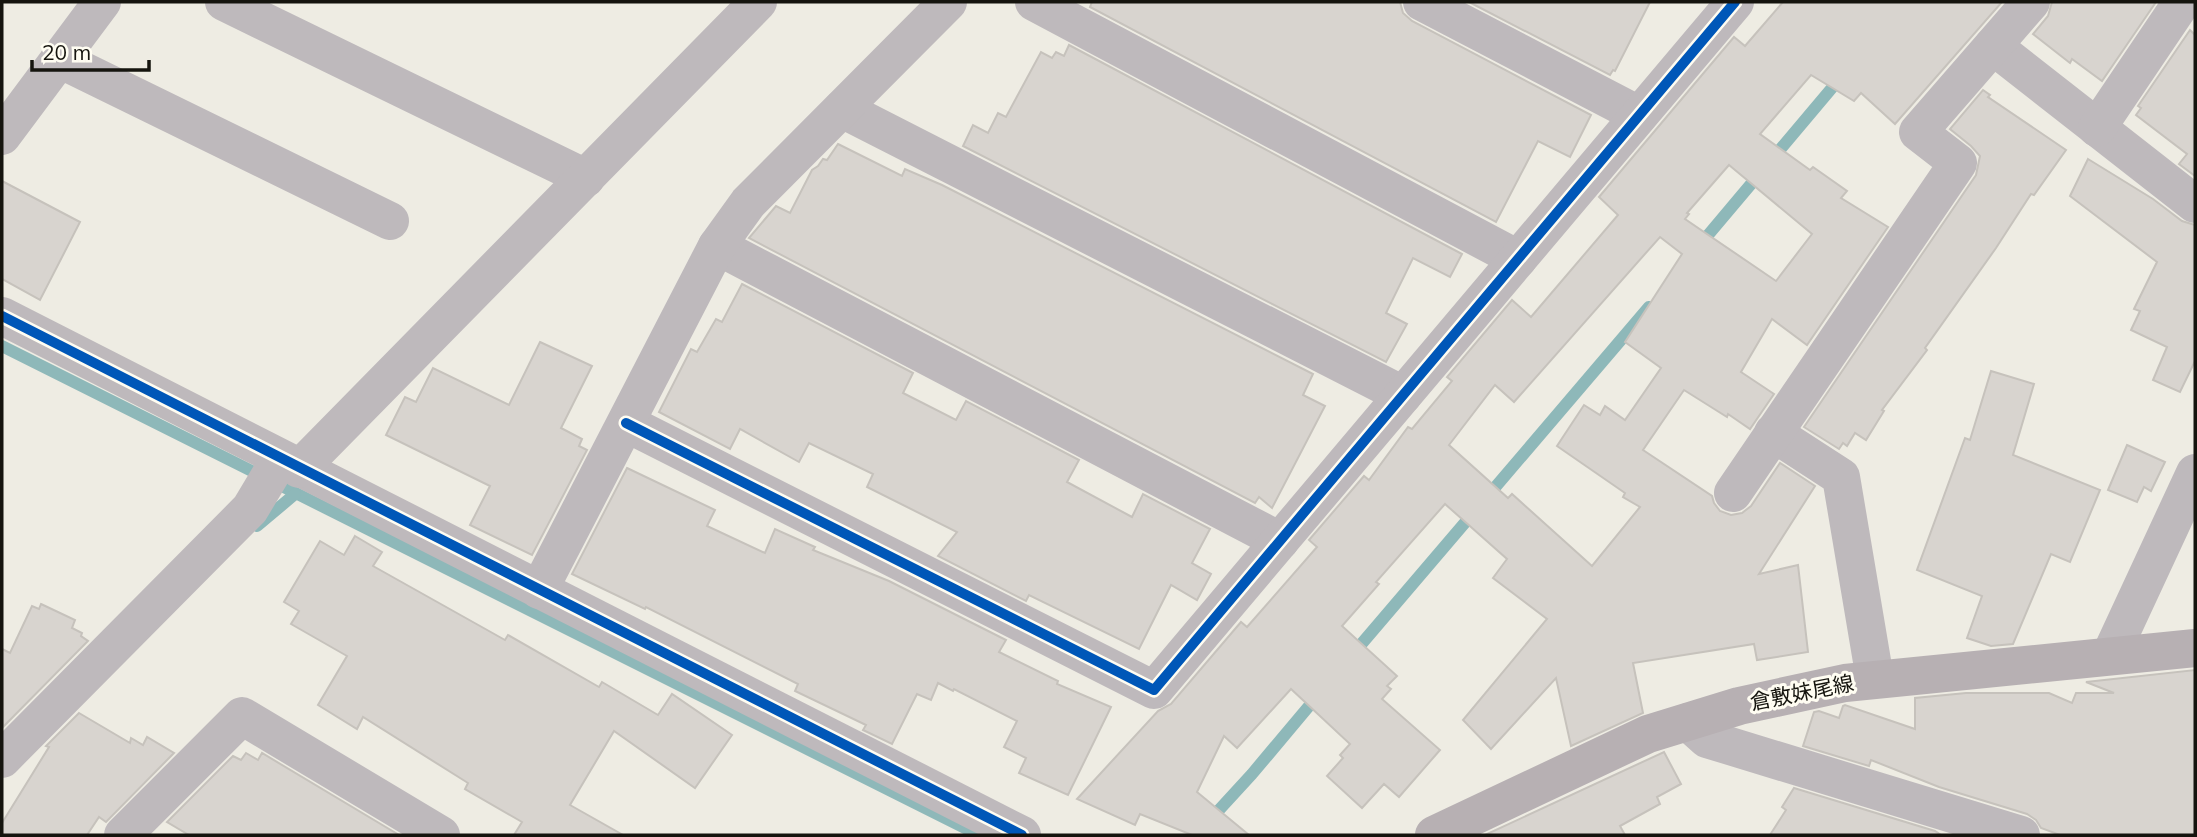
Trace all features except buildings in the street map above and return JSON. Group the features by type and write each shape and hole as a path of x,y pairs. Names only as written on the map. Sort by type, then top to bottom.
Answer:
{"main road":[{"name":"倉敷妹尾線","path":"1434,835 1648,734 1752,703 1844,683 2195,648"}],"street":[{"path":"2,136 14,95 59,59 102,2"},
{"path":"224,2 586,178"},
{"path":"538,590 717,246 748,203 948,2"},
{"path":"1034,2 1518,259"},
{"path":"1422,2 1639,115"},
{"path":"626,423 1154,690 1735,2"},
{"path":"1733,493 1958,163 1918,132 2031,2"},
{"path":"2097,128 2182,2"},
{"path":"2,759 250,509 279,472 586,178 753,3"},
{"path":"1993,46 2195,204"},
{"path":"59,59 390,221"},
{"path":"842,109 1403,395"},
{"path":"717,246 1280,541"},
{"path":"2,316 279,472 538,590 1022,835"},
{"path":"1773,433 1841,477 1875,680"},
{"path":"2110,656 2195,473"},
{"path":"137,831 242,716 441,835"},
{"path":"1688,722 1707,739 2000,832"}],"waterway":[{"path":"1698,247 1842,76"},
{"path":"1352,655 1649,307"},
{"path":"2,346 979,835"},
{"path":"257,526 295,494"},
{"path":"1196,835 1320,693"}],"cycle path":[{"path":"626,423 1154,690 1735,2"},
{"path":"2,316 1022,835"}]}
